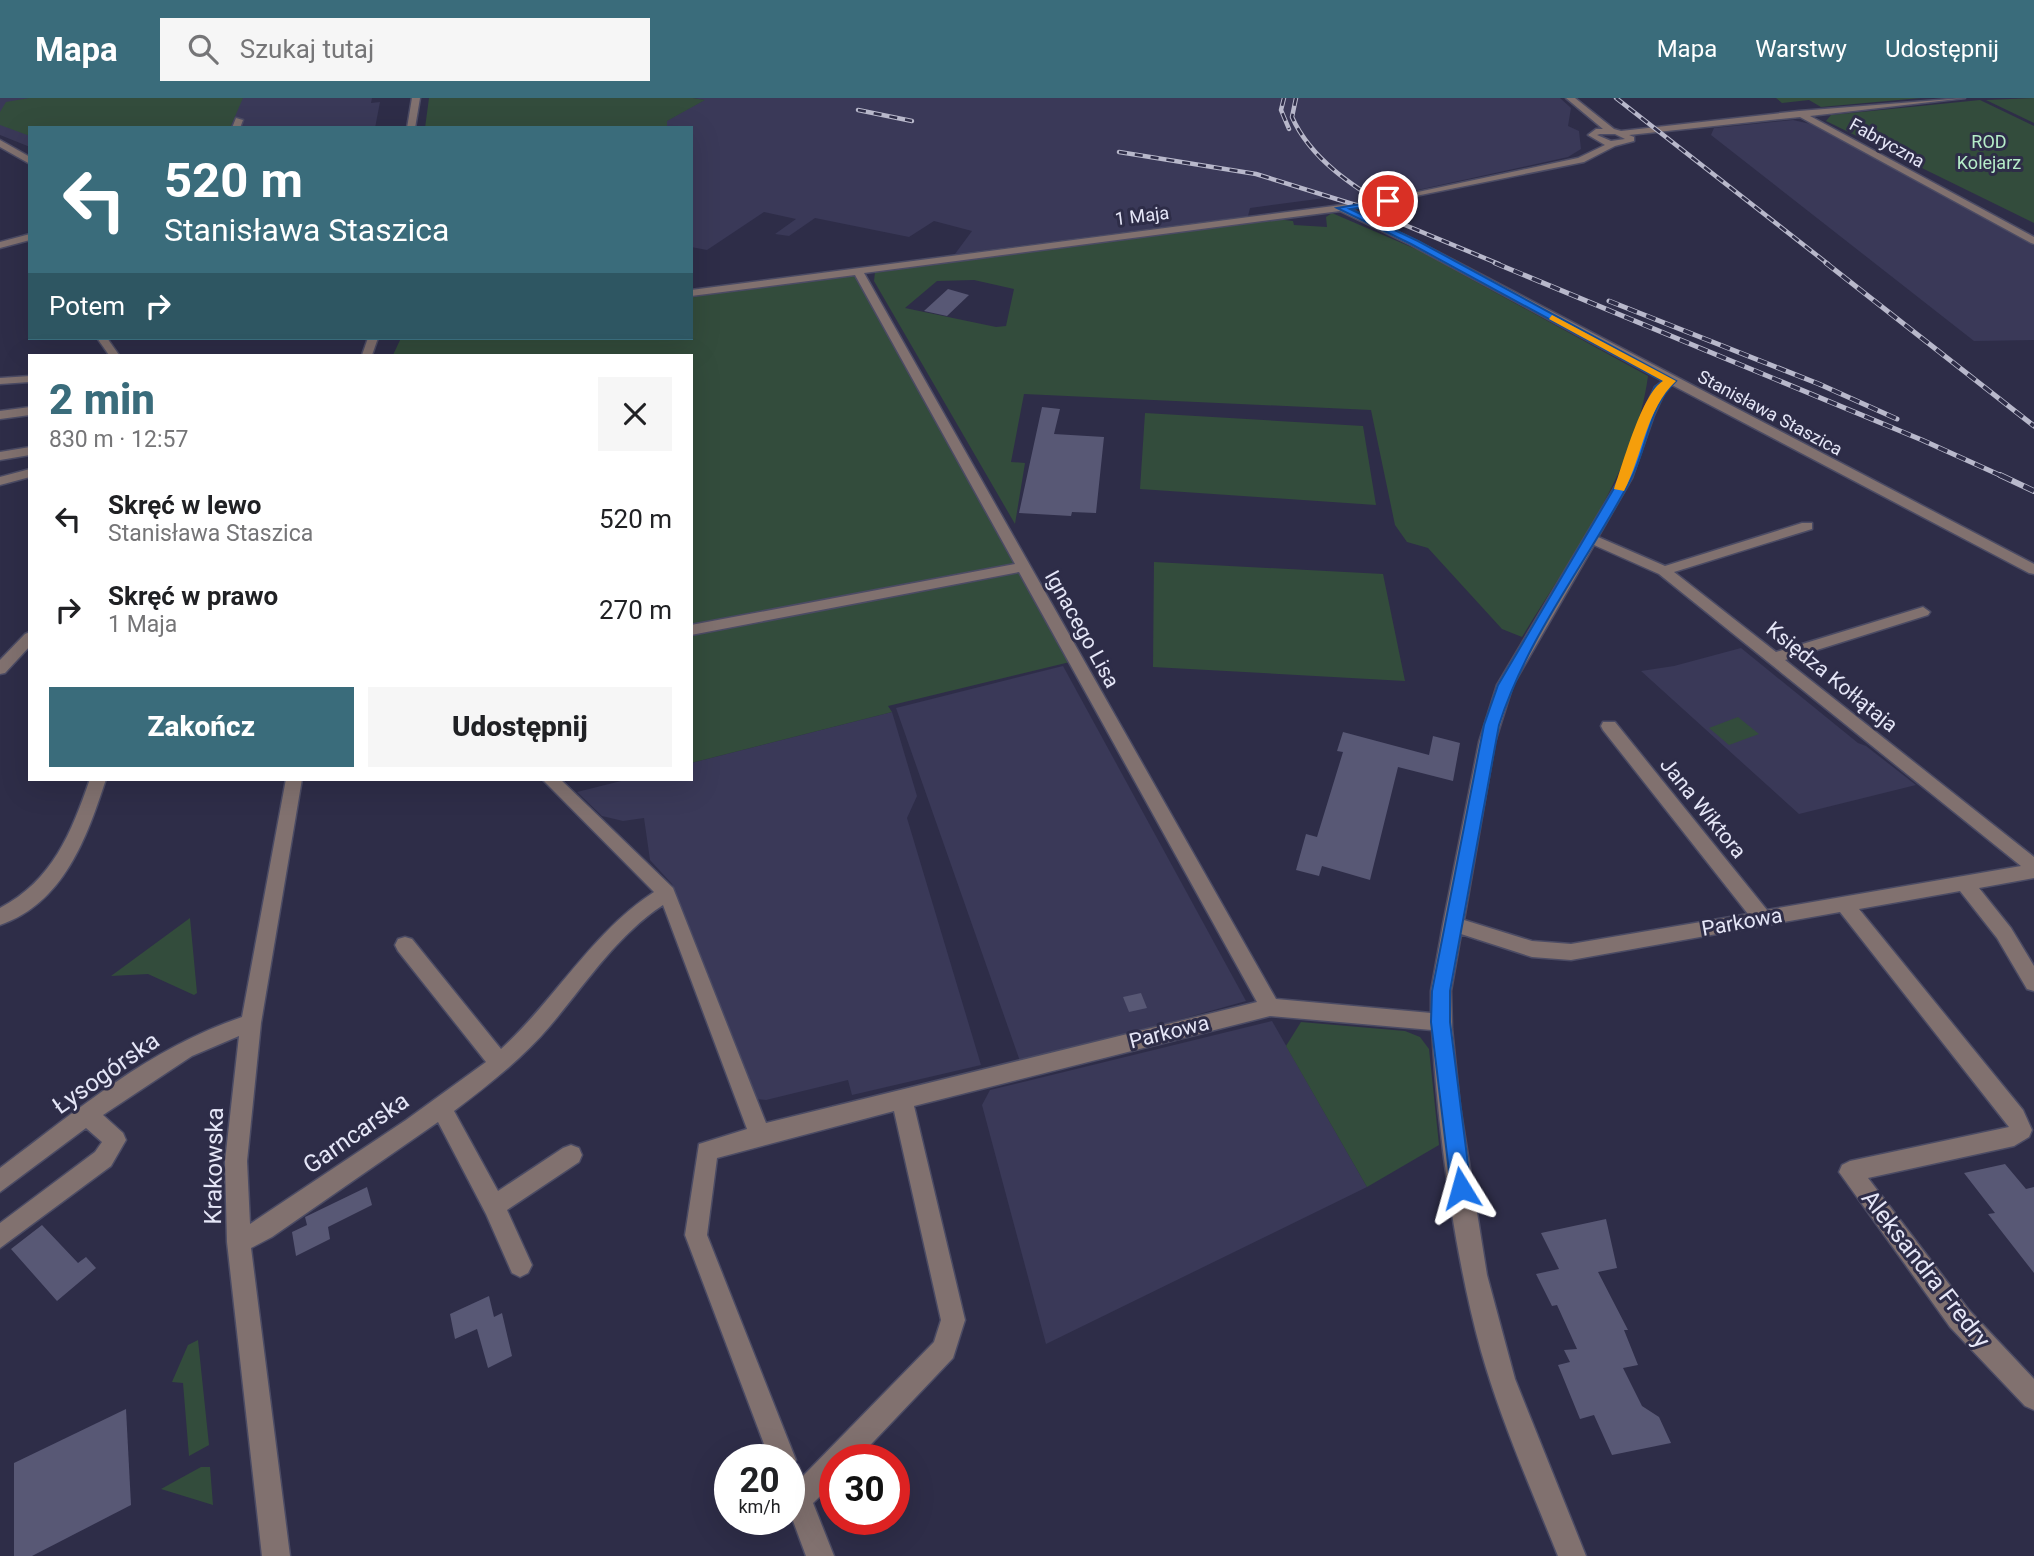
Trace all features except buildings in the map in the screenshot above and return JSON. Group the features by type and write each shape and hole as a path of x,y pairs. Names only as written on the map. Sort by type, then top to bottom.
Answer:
{"street":[{"path":"411,126 416,98"},
{"path":"1570,98 1611,131"},
{"path":"1613,144 1592,135 1599,131 1611,131 1626,135 1799,113 1961,98"},
{"name":"Fabryczna","path":"1799,113 2034,241"},
{"path":"1590,116 1599,131"},
{"name":"1 Maja","path":"693,293 1397,200 1581,160 1613,144 1629,142 1626,135"},
{"path":"1594,154 1601,141"},
{"path":"0,143 28,160"},
{"path":"0,150 10,148"},
{"name":"Stanisława Staszica","path":"1341,208 1415,243 1671,381 2034,570"},
{"path":"0,245 28,238"},
{"name":"Ignacego Lisa","path":"858,271 1270,1007"},
{"path":"0,382 28,379"},
{"path":"1572,1556 1524,1437 1494,1353 1482,1307 1461,1188 1440,1022 1441,991 1496,708 1511,674 1626,478 1647,415 1661,387 1671,381"},
{"path":"0,415 28,411"},
{"path":"0,456 28,451"},
{"path":"0,481 28,474"},
{"path":"1664,571 1807,526"},
{"name":"Księdza Kołłątaja","path":"1592,539 1664,571 2034,869"},
{"path":"693,630 1024,567"},
{"path":"1774,658 1923,612"},
{"path":"0,669 28,639"},
{"name":"Jana Wiktora","path":"1609,726 1762,918"},
{"path":"0,917 32,898 65,864 97,781"},
{"name":"Krakowska","path":"276,1556 239,1241 236,1161 251,1023 294,781"},
{"path":"552,781 667,893 760,1135"},
{"name":"Parkowa","path":"1452,925 1532,948 1571,952 2034,869"},
{"path":"1964,883 2004,933 2034,982"},
{"name":"Garncarska","path":"239,1241 264,1229 499,1063 550,1013 636,912 667,893"},
{"name":"Aleksandra Fredry","path":"1844,904 2015,1117 2021,1130 2014,1136 1850,1171 1959,1318 2034,1397"},
{"path":"405,945 499,1063"},
{"name":"Parkowa","path":"777,1444 696,1235 708,1152 760,1135 1270,1007 1440,1022"},
{"name":"Łysogórska","path":"0,1181 189,1047 219,1032 251,1023"},
{"path":"852,1444 944,1349 953,1320 902,1099"},
{"path":"440,1106 495,1206 520,1265"},
{"path":"0,1237 103,1159 115,1140 89,1116"},
{"path":"495,1206 571,1155"},
{"path":"805,1516 820,1556"}],"shaded area":[{"path":"0,98 372,98 371,103 380,102 375,126 28,126 28,146 0,135"},
{"path":"693,98 1560,98 1571,108 1568,126 1579,131 1581,149 1568,157 1386,197 1343,204 1325,198 1250,208 1248,216 955,254 972,231 934,221 909,237 815,218 789,236 775,234 796,219 764,212 707,250 693,247 693,126 667,126 666,121 704,100"},
{"path":"1793,120 1815,125 2034,246 2034,340 1974,341 1711,135 1714,128"},
{"path":"1741,648 1858,743 1866,746 1916,785 1799,814 1641,671 1674,666"},
{"path":"1063,666 1246,1001 1021,1064 896,708"},
{"path":"892,712 917,796 907,818 981,1065 852,1095 848,1080 766,1100 756,1099 672,884 650,860 644,818 623,821 602,816 577,792 621,781 693,781 693,762"},
{"path":"1272,1021 1367,1187 1046,1344 982,1105 990,1090"}],"green space":[{"path":"29,98 243,98 231,126 28,126 28,135 0,125 0,112 6,102"},
{"path":"429,98 705,100 667,121 667,126 425,126"},
{"path":"1776,98 1921,98 1821,107 1809,100 1782,103"},
{"path":"2034,98 2034,123 1986,100"},
{"name":"ROD Kolejarz","path":"1980,100 2034,126 2034,223 1826,121 1831,115"},
{"path":"1332,213 1418,250 1648,376 1641,412 1615,480 1580,544 1522,637 1502,629 1428,548 1407,542 1395,525 1371,410 1024,394 1011,462 1025,463 1015,524 874,281 875,272 1276,219 1293,221 1294,225 1327,227 1326,217","holes":["974,280 1014,289 1006,326 996,327 905,308 937,281"]},
{"path":"855,275 1070,662 888,706 892,712 693,762 693,354 393,354 400,340 693,340 693,296"},
{"path":"1145,413 1363,426 1376,505 1140,489"},
{"path":"1154,562 1383,574 1405,681 1153,667"},
{"path":"1738,717 1759,734 1729,745 1709,728"},
{"path":"190,918 197,993 194,995 148,974 111,976"},
{"path":"1301,1022 1405,1031 1420,1037 1429,1049 1439,1145 1367,1187 1286,1046"},
{"path":"198,1340 209,1445 189,1456 183,1383 172,1382 188,1345"},
{"path":"201,1467 210,1467 213,1505 161,1489"}],"railway":[{"path":"1284,98 1281,110 1289,129"},
{"path":"1296,98 1292,117 1311,148 1338,173 1398,214"},
{"path":"1616,98 1828,264"},
{"path":"858,110 912,121"},
{"path":"1119,152 1256,174 1359,206 1499,264"},
{"path":"1495,263 1922,440 2004,477"},
{"path":"1826,263 2034,426"},
{"path":"1609,301 1819,384 1897,419"},
{"path":"2000,475 2034,491"}],"slow traffic":[{"path":"1552,317 1671,381 1661,387 1647,415 1620,489"}],"route":[{"path":"1388,201 1341,208 1415,243 1671,381 1661,387 1647,415 1626,478 1529,642 1505,685 1496,708 1441,991 1440,1022 1461,1188"}]}
